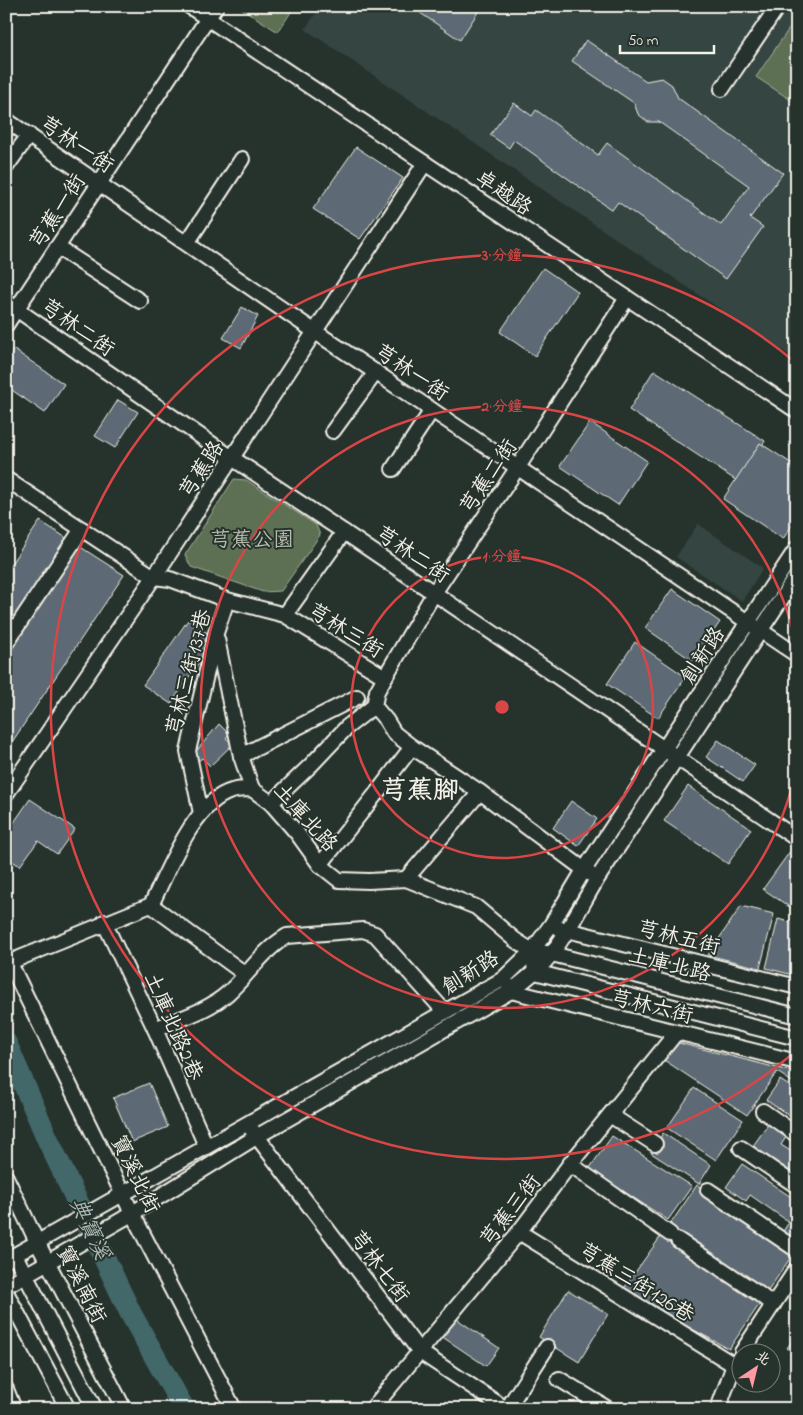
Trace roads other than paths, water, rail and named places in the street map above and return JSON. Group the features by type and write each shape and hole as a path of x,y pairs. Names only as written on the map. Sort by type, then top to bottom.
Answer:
{"street":[{"name":"卓越路","path":"189,6 797,411"},
{"name":"芎蕉一街","path":"6,325 11,306 57,247 216,6"},
{"path":"722,89 778,6"},
{"name":"芎林一街","path":"6,120 314,331 797,655"},
{"path":"6,167 29,135"},
{"path":"187,243 242,159"},
{"name":"芎蕉路","path":"6,794 154,577 425,163"},
{"path":"57,247 140,301"},
{"name":"芎蕉二街","path":"385,677 434,593 518,467 626,298"},
{"name":"芎林二街","path":"11,306 232,458 797,839"},
{"path":"333,431 376,372"},
{"path":"393,469 432,410"},
{"name":"芎林三街","path":"6,479 154,577 170,579 228,600 285,615 385,677 377,691 374,706"},
{"path":"6,643 82,529"},
{"path":"285,615 344,532"},
{"name":"創新路","path":"11,1257 503,979 532,951 551,925 584,870 797,548"},
{"name":"創新路","path":"6,1286 127,1216 256,1137 512,991 535,972 552,954 597,879 797,575"},
{"name":"芎林三街137巷","path":"201,813 188,751 216,633 228,600"},
{"path":"216,633 241,756 252,789"},
{"path":"241,756 357,697"},
{"path":"271,803 312,765 347,727 374,706 394,733 412,747 480,792 597,879"},
{"path":"320,865 412,747"},
{"name":"土庫北路","path":"151,905 189,829 201,813 214,800 232,790 252,789 271,803 297,833 320,865 339,880 369,882 406,879 476,907 532,951 552,954 797,1016"},
{"path":"406,879 480,792"},
{"path":"8,958 151,905 245,974"},
{"name":"土庫北路2巷","path":"104,922 155,1029 206,1146"},
{"name":"芎林五街","path":"551,925 797,987"},
{"path":"155,1029 208,1007 228,993 276,942 287,936 363,930 375,934 445,1012"},
{"path":"532,951 535,972"},
{"name":"寶溪北街","path":"8,958 127,1216 234,1409"},
{"name":"土庫北路","path":"535,972 797,1038"},
{"path":"503,979 512,991"},
{"name":"芎林六街","path":"512,991 797,1062"},
{"name":"芎蕉三街","path":"372,1409 519,1232 570,1164 676,1033"},
{"path":"763,1111 797,1135"},
{"path":"610,1115 655,1144"},
{"name":"芎林七街","path":"247,1123 420,1352 506,1409"},
{"path":"741,1148 797,1186"},
{"path":"570,1164 773,1305"},
{"name":"寶溪南街","path":"6,1178 53,1260 124,1409"},
{"path":"708,1190 797,1250"},
{"name":"芎蕉三街126巷","path":"519,1232 730,1353"},
{"path":"11,1257 26,1276 95,1409"},
{"path":"749,1342 797,1268"},
{"path":"6,1292 68,1409"},
{"path":"506,1409 547,1347"},
{"path":"559,1379 608,1409"},
{"path":"718,1409 730,1380"},
{"path":"6,1389 14,1409"}],"waterway":[{"name":"典寶溪","path":"6,1043 48,1140 131,1314 184,1409"}],"district":[{"name":"芎蕉腳","path":"420,789"}],"park label":[{"name":"芎蕉公園","path":"252,539"}]}
